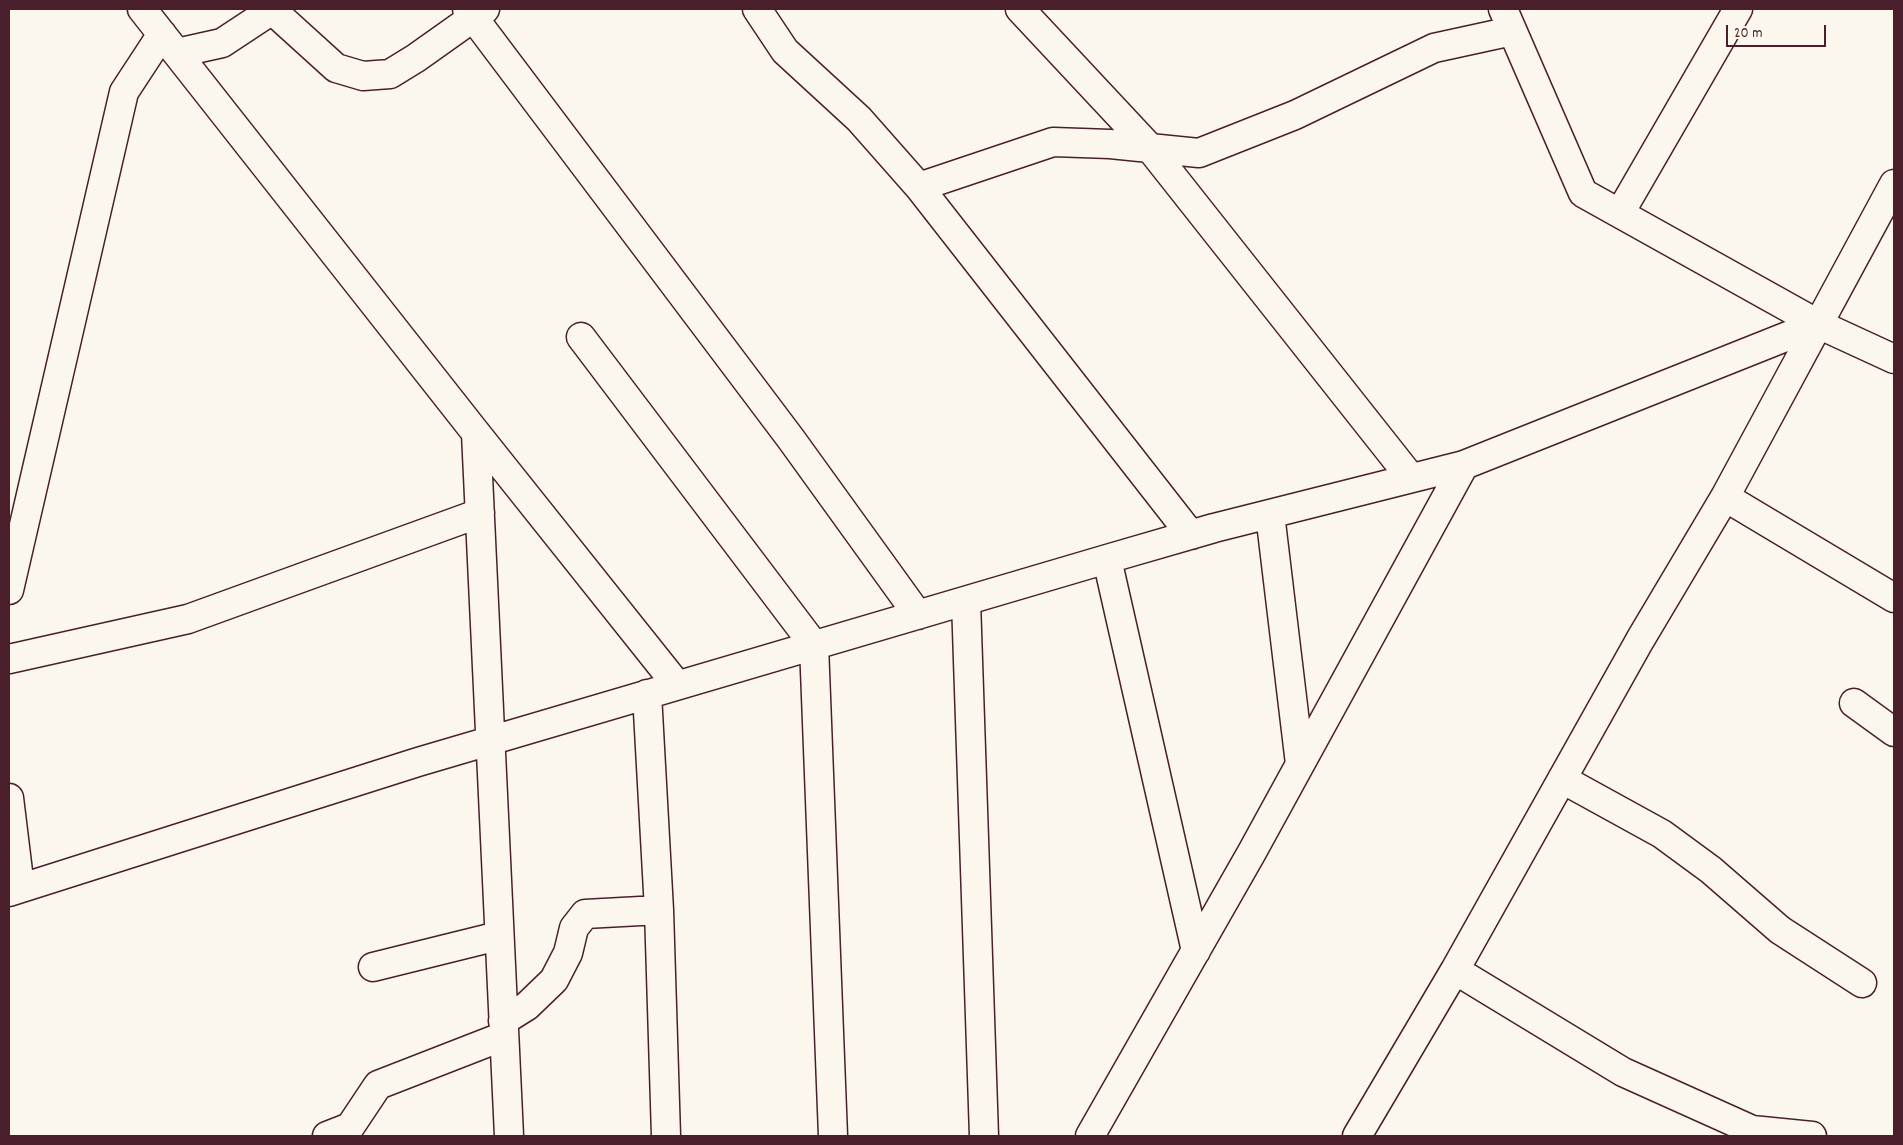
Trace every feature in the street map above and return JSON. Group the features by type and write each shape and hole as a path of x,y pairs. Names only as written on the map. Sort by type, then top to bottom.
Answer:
{"street":[{"path":"142,9 677,685"},
{"path":"9,590 124,92 169,43 222,43 272,9 336,68 363,76 390,74 416,58 475,12 791,439 918,615"},
{"path":"757,9 786,51 859,119 919,187 1191,535"},
{"path":"1020,9 1150,148 1411,478"},
{"path":"1620,213 1738,9"},
{"path":"919,187 1052,142 1110,144 1200,153 1295,115 1434,48 1507,20 1583,193 1818,324 1894,359"},
{"path":"1357,1136 1455,970 1640,640 1725,497 1894,184"},
{"path":"9,798 14,890 491,740 677,685 1191,535 1464,465 1818,324"},
{"path":"581,337 814,645 833,1136"},
{"path":"476,433 491,740 498,936 509,1136"},
{"path":"1090,1136 1196,951 1464,465"},
{"path":"1725,497 1894,598"},
{"path":"9,659 188,619 480,513"},
{"path":"1270,514 1300,764"},
{"path":"1107,559 1196,951"},
{"path":"966,601 984,1136"},
{"path":"647,694 659,910 666,1136"},
{"path":"1854,703 1894,732"},
{"path":"1562,779 1662,834 1711,870 1780,930 1862,982"},
{"path":"343,1133 378,1085 503,1028 554,980 568,953 574,928 585,914 659,910"},
{"path":"373,967 498,936"},
{"path":"1455,970 1623,1072 1752,1130 1812,1136"}]}
